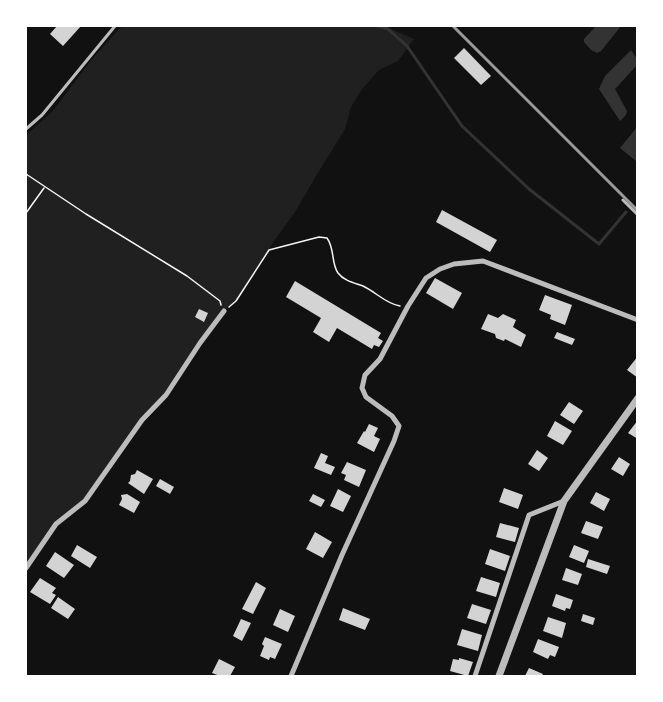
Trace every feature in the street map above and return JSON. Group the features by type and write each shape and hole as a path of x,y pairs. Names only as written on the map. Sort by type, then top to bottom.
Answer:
{"street":[{"path":"291,676 399,426 392,416 366,397 362,388 365,375 380,359 408,306 426,278 454,264 483,261 638,321"},
{"path":"26,568 56,524 85,501 142,420 166,395 224,311"},
{"path":"499,676 564,501 638,398"},
{"path":"475,676 530,515 564,501"}],"lane":[{"path":"26,129 42,115 115,26"},
{"path":"623,200 638,215"}],"path":[{"path":"26,174 187,276 220,301 224,311 236,301 269,250 319,237 327,238 331,244 334,264 342,278 377,294 390,304 408,306"},
{"path":"26,213 44,187"}],"shaded area":[{"path":"122,26 384,26 414,39 398,61 379,70 363,88 351,107 345,129 295,212 236,301 224,311 166,395 142,420 85,501 56,524 26,568 26,135 52,112 92,59"},
{"path":"596,26 621,26 597,53 584,42"},
{"path":"631,50 637,59 637,65 615,89 627,111 620,121 599,89 605,76"},
{"path":"637,127 638,159 636,161 620,148"}],"building":[{"path":"57,26 81,26 63,46 50,34"},
{"path":"464,48 491,76 481,85 454,58"},
{"path":"442,210 497,240 490,252 436,222"},
{"path":"435,278 462,293 453,309 426,293"},
{"path":"295,281 381,333 378,338 383,341 379,347 374,345 372,349 337,328 329,342 313,332 321,318 286,297"},
{"path":"545,295 572,305 565,325 550,319 551,315 539,310"},
{"path":"199,309 208,313 204,322 195,317"},
{"path":"488,314 498,318 503,314 516,320 513,327 526,335 521,347 505,339 504,341 496,338 495,334 481,329"},
{"path":"557,332 575,339 572,345 554,338"},
{"path":"638,356 638,378 627,370"},
{"path":"569,402 583,411 574,424 560,415"},
{"path":"638,420 638,439 628,433"},
{"path":"555,421 572,431 563,445 547,436"},
{"path":"369,424 378,428 374,436 380,439 374,452 357,443"},
{"path":"537,450 548,458 539,471 528,464"},
{"path":"321,453 328,456 325,463 335,467 331,475 314,468"},
{"path":"619,457 630,464 623,476 611,469"},
{"path":"347,462 366,470 359,487 344,480 346,475 341,473"},
{"path":"137,470 153,479 144,494 128,483 131,475"},
{"path":"160,479 174,487 170,494 156,486"},
{"path":"504,488 523,495 518,509 499,502"},
{"path":"338,489 351,496 343,512 330,506"},
{"path":"596,492 610,499 604,511 590,503"},
{"path":"127,494 140,502 134,513 119,505 121,495"},
{"path":"313,494 325,500 321,507 309,501"},
{"path":"586,521 603,527 598,539 581,533"},
{"path":"500,523 519,528 515,542 496,537"},
{"path":"315,532 332,542 323,558 306,549"},
{"path":"77,545 97,557 90,568 71,556"},
{"path":"574,545 589,551 584,563 569,557"},
{"path":"490,549 510,556 505,571 485,564"},
{"path":"55,552 74,565 64,578 46,566"},
{"path":"588,559 610,566 607,574 586,567"},
{"path":"566,568 582,574 578,585 562,580"},
{"path":"481,577 500,583 496,597 476,591"},
{"path":"40,578 56,588 52,593 56,595 50,604 30,592"},
{"path":"256,582 266,588 253,614 242,609"},
{"path":"556,594 573,600 570,609 566,608 565,611 552,606"},
{"path":"58,597 75,609 68,619 51,608"},
{"path":"472,604 491,610 486,624 467,618"},
{"path":"343,608 370,619 365,630 339,620"},
{"path":"280,609 295,616 288,632 273,625"},
{"path":"583,614 595,618 593,625 581,621"},
{"path":"548,617 566,623 562,638 543,631"},
{"path":"241,619 251,623 242,641 233,636"},
{"path":"462,629 482,635 478,651 457,645"},
{"path":"265,637 282,644 275,659 270,657 269,660 260,656"},
{"path":"538,639 559,647 555,657 550,655 548,659 533,652"},
{"path":"459,658 473,662 468,676 450,671 453,659 459,660"},
{"path":"219,659 235,667 230,676 212,673"},
{"path":"529,668 543,674 542,676 525,676"}],"waterway":[{"path":"378,26 388,29 407,46 462,126 529,189 599,244 626,212"}],"railway":[{"path":"453,26 638,211"}]}
